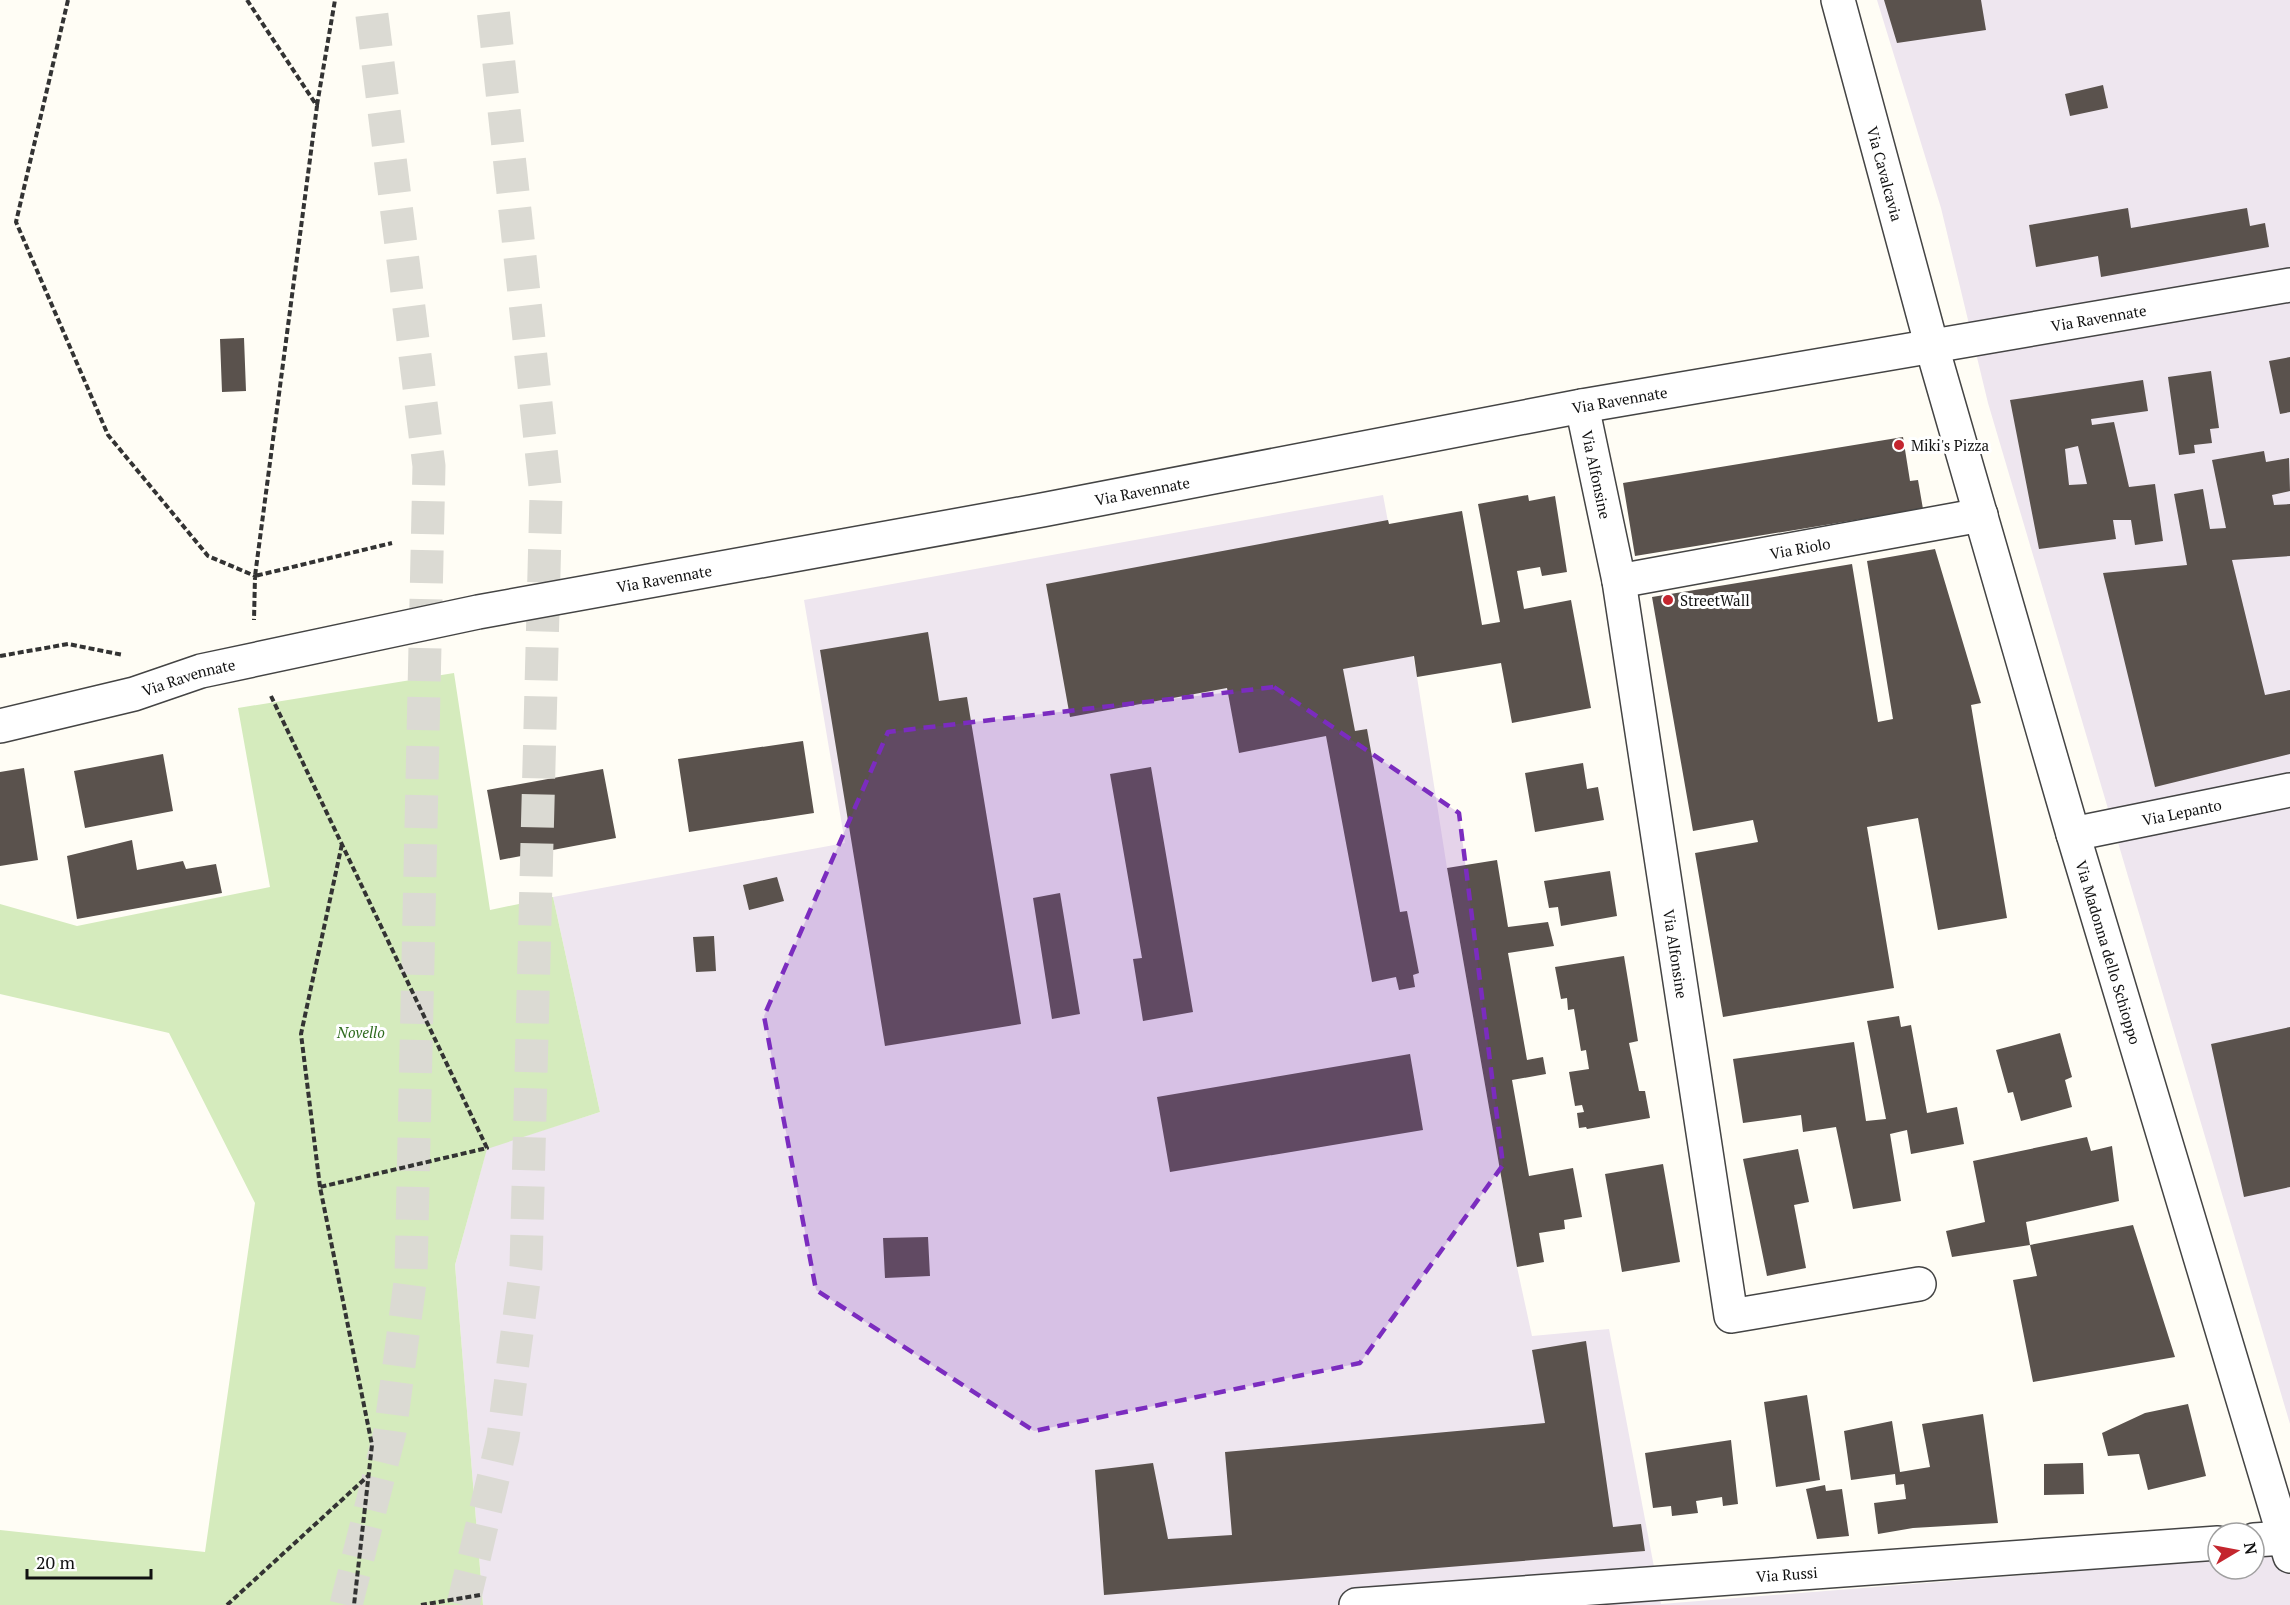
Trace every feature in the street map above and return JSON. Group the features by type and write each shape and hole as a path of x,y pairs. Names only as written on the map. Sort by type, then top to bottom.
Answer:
{"street":[{"name":"Via Cavalcavia","path":"1839,0 1932,346"},
{"name":"Via Ravennate","path":"0,726 134,694 201,670 478,612 1042,510 1582,406 2290,285"},
{"name":"Via Madonna dello Schioppo","path":"1932,346 2276,1545"},
{"name":"Via Alfonsine","path":"1582,406 1619,581 1731,1316 1919,1284"},
{"name":"Via Riolo","path":"1619,581 1981,515"},
{"name":"Via Lepanto","path":"2073,834 2290,790"},
{"name":"Via Russi","path":"1356,1605 2206,1544"}],"path":[{"path":"68,0 16,222 108,435 208,556 255,576 392,543"},
{"path":"248,0 317,106"},
{"path":"320,1187 487,1149 254,659 255,576 317,106 335,0"},
{"path":"0,656 68,644 134,657"},
{"path":"342,843 301,1034 320,1187 372,1445 354,1605"},
{"path":"227,1605 369,1476"},
{"path":"421,1605 480,1596"}],"highlighted area":[{"path":"1274,687 1459,813 1503,1165 1360,1363 1034,1431 816,1290 764,1016 888,732"}],"shaded area":[{"path":"1877,0 2290,0 2290,1424 1988,403 1941,208"},
{"path":"1383,495 1417,677 1447,868 1517,1267 1532,1336 1609,1329 1661,1604 2206,1561 2206,1581 2266,1581 2266,1556 2290,1553 2290,1605 483,1605 455,1265 487,1148 600,1112 553,897 845,843 804,600"}],"green space":[{"name":"Novello","path":"454,673 490,910 553,897 600,1112 487,1149 455,1265 483,1605 0,1605 0,1530 205,1552 255,1203 169,1033 0,994 0,904 77,926 270,887 238,708"}],"building":[{"path":"1884,0 1981,0 1986,30 1897,43"},
{"path":"2103,85 2108,108 2070,116 2065,94"},
{"path":"2128,208 2131,228 2247,208 2250,226 2265,223 2269,247 2101,277 2098,256 2036,267 2029,225"},
{"path":"244,338 246,391 222,392 220,339"},
{"path":"2290,357 2290,412 2280,414 2269,361"},
{"path":"2211,371 2219,428 2210,429 2212,443 2194,445 2195,453 2179,455 2168,377"},
{"path":"2143,380 2148,411 2091,419 2092,425 2114,422 2129,487 2155,484 2163,541 2135,545 2131,520 2113,520 2116,539 2039,549 2010,400","holes":["2078,446 2087,484 2069,485 2065,449"]},
{"path":"1903,437 1910,481 1918,480 1923,509 1635,556 1623,483"},
{"path":"2264,451 2266,462 2289,458 2290,491 2272,495 2274,505 2290,504 2290,556 2232,560 2265,695 2290,690 2290,754 2155,787 2103,573 2187,565 2174,494 2203,489 2210,529 2226,528 2212,460"},
{"path":"1528,495 1529,501 1555,496 1567,572 1542,576 1540,567 1517,571 1524,609 1571,600 1591,708 1512,723 1501,663 1417,677 1414,656 1343,669 1355,731 1367,729 1400,912 1407,911 1419,973 1413,975 1415,987 1399,990 1396,977 1372,982 1326,736 1239,753 1227,688 1070,717 1046,584 1388,520 1389,524 1462,511 1482,625 1500,622 1478,504"},
{"path":"1935,549 1981,703 1971,705 2007,918 1938,930 1918,818 1867,827 1894,988 1723,1017 1695,853 1758,842 1753,820 1693,831 1652,597 1852,564 1878,722 1893,719 1867,561"},
{"path":"928,632 939,701 967,697 1021,1024 885,1046 820,650"},
{"path":"803,741 814,813 689,832 678,759"},
{"path":"163,754 173,811 85,828 74,771"},
{"path":"1583,763 1587,789 1598,787 1604,820 1535,832 1525,773"},
{"path":"1151,767 1193,1012 1143,1021 1133,959 1142,958 1110,774"},
{"path":"24,768 38,860 0,866 0,772"},
{"path":"603,769 616,838 500,860 487,790"},
{"path":"132,840 137,870 183,861 186,869 216,864 222,893 77,919 67,856"},
{"path":"1497,860 1508,927 1548,922 1554,946 1508,953 1527,1060 1543,1057 1546,1074 1512,1080 1529,1176 1573,1168 1582,1217 1564,1220 1565,1229 1539,1233 1544,1262 1517,1267 1447,868"},
{"path":"1610,871 1617,916 1561,926 1558,907 1549,908 1544,881"},
{"path":"777,877 784,901 749,910 743,885"},
{"path":"1060,893 1080,1014 1052,1019 1033,898"},
{"path":"714,936 716,971 696,972 693,937"},
{"path":"1624,956 1638,1041 1629,1043 1639,1091 1645,1091 1650,1118 1587,1129 1586,1127 1579,1128 1577,1113 1584,1112 1582,1105 1575,1106 1569,1072 1589,1069 1586,1050 1581,1051 1574,1009 1568,1010 1567,998 1561,999 1555,967"},
{"path":"1899,1016 1901,1027 1911,1025 1927,1113 1957,1107 1964,1144 1911,1154 1907,1130 1890,1134 1901,1201 1853,1209 1836,1127 1803,1132 1801,1115 1743,1123 1733,1059 1854,1042 1866,1121 1886,1119 1867,1021"},
{"path":"2290,1027 2290,1187 2244,1197 2211,1044"},
{"path":"2060,1033 2072,1077 2065,1080 2072,1107 2021,1121 2013,1092 2008,1093 1996,1050"},
{"path":"1410,1054 1423,1130 1170,1172 1157,1097"},
{"path":"2087,1137 2091,1151 2112,1146 2119,1201 2026,1222 2030,1245 1952,1257 1946,1231 1985,1222 1973,1161"},
{"path":"1798,1149 1809,1202 1794,1205 1806,1268 1767,1276 1743,1159"},
{"path":"1663,1164 1680,1262 1622,1272 1605,1174"},
{"path":"2133,1225 2175,1357 2033,1382 2013,1280 2037,1276 2030,1245"},
{"path":"928,1237 930,1276 885,1278 883,1238"},
{"path":"1586,1341 1613,1527 1641,1524 1645,1551 1104,1595 1095,1470 1153,1463 1168,1539 1232,1535 1225,1452 1545,1423 1532,1350"},
{"path":"1807,1395 1820,1480 1776,1487 1764,1402"},
{"path":"2188,1404 2206,1476 2148,1490 2139,1454 2108,1456 2102,1433 2145,1413"},
{"path":"1983,1414 1998,1523 1913,1528 1878,1534 1874,1503 1906,1499 1904,1484 1896,1485 1895,1474 1851,1480 1844,1431 1892,1421 1900,1472 1930,1467 1922,1424"},
{"path":"1731,1440 1738,1504 1723,1506 1722,1497 1696,1501 1698,1513 1672,1516 1671,1506 1653,1508 1645,1453"},
{"path":"2083,1463 2084,1494 2044,1495 2044,1464"},
{"path":"1825,1485 1826,1491 1842,1489 1849,1536 1817,1539 1806,1489"}],"tunnel":[{"path":"346,1605 390,1432 411,1275 429,466 370,0"},
{"path":"463,1605 503,1437 526,1266 546,495 492,0"}],"place":[{"name":"Miki's Pizza","path":"1899,445"},
{"name":"StreetWall","path":"1668,600"}]}
